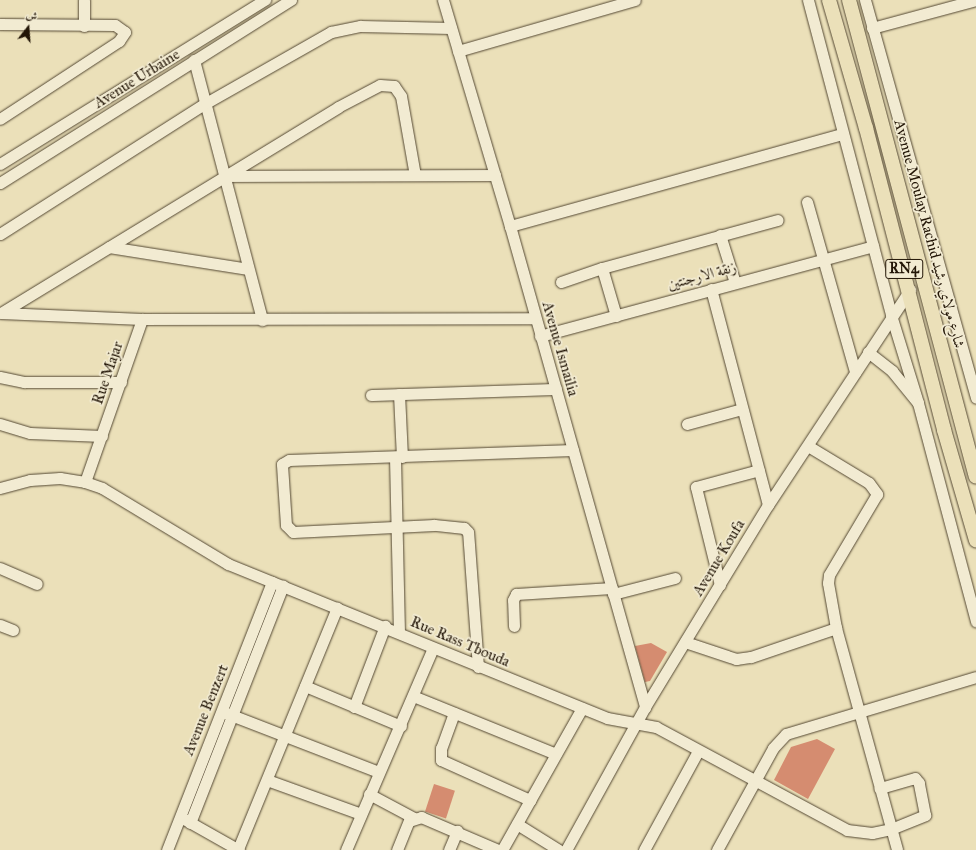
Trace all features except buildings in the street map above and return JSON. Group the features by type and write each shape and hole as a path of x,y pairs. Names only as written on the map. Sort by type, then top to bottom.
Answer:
{"main road":[{"name":"RN4","path":"829,0 910,290 944,430 976,540"},
{"name":"Avenue Moulay Rachid شارع مولاي رشيد","path":"849,0 976,476"}],"street":[{"path":"84,0 84,26"},
{"name":"Avenue Urbaine","path":"0,164 265,0"},
{"name":"Avenue Urbaine","path":"0,183 291,0"},
{"name":"Avenue Ismailia","path":"442,0 510,226 645,707"},
{"path":"458,51 635,0"},
{"path":"808,0 842,134 891,315 918,403 976,621"},
{"path":"864,0 976,398"},
{"path":"872,28 936,5 976,0"},
{"path":"0,24 119,26 125,32 119,41 0,119"},
{"path":"0,234 206,103 337,30 360,26 451,28"},
{"path":"194,60 262,320"},
{"path":"1,314 338,107 373,88 387,84 394,86 401,96 415,175"},
{"path":"510,226 842,134"},
{"path":"225,176 495,175"},
{"path":"807,202 855,372"},
{"path":"561,282 602,268 778,220"},
{"path":"720,235 734,283"},
{"name":"زنقة الارجنتين","path":"540,336 873,246"},
{"path":"109,247 248,269"},
{"path":"602,268 616,316"},
{"path":"711,289 768,505"},
{"name":"Avenue Koufa","path":"566,850 645,707 768,505 808,446 891,315 910,290"},
{"path":"1,314 142,319 262,320 535,318"},
{"name":"Rue Majar","path":"85,482 142,319"},
{"path":"868,352 892,370 918,403"},
{"path":"0,377 24,382 121,382"},
{"path":"371,395 556,389"},
{"path":"398,631 399,394"},
{"path":"687,424 742,409"},
{"path":"0,424 30,433 102,436"},
{"path":"808,446 869,483 877,494 829,575 836,628 897,850"},
{"path":"478,667 468,532 460,525 293,532 286,525 281,467 289,460 573,450"},
{"path":"720,585 696,487 759,470"},
{"name":"Rue Rass Tbouda","path":"0,488 46,477 85,482 130,503 228,564 386,626 478,667 616,721 637,722 656,727 755,783 847,830 872,833 892,829 925,815 919,784 911,778 879,788"},
{"path":"0,568 37,584"},
{"path":"514,626 513,600 516,594 613,591 675,578"},
{"name":"Avenue Benzert","path":"190,823 272,582"},
{"name":"Avenue Benzert","path":"167,850 180,817 283,586"},
{"path":"180,817 238,850 268,780 337,608"},
{"path":"0,625 13,630"},
{"path":"354,707 386,626"},
{"path":"685,642 736,659 752,657 836,628"},
{"path":"346,850 369,794 401,726 433,648"},
{"path":"717,850 773,748 786,734 976,677"},
{"path":"305,686 401,726"},
{"path":"413,696 556,754"},
{"path":"502,850 582,708"},
{"path":"227,713 379,772"},
{"path":"454,713 441,748 441,760 530,800"},
{"path":"644,850 698,751"},
{"path":"268,780 361,814"},
{"path":"369,794 414,818 433,820 498,850"},
{"path":"397,850 405,828 414,818"},
{"path":"517,824 559,850"},
{"path":"449,850 457,831"}]}
